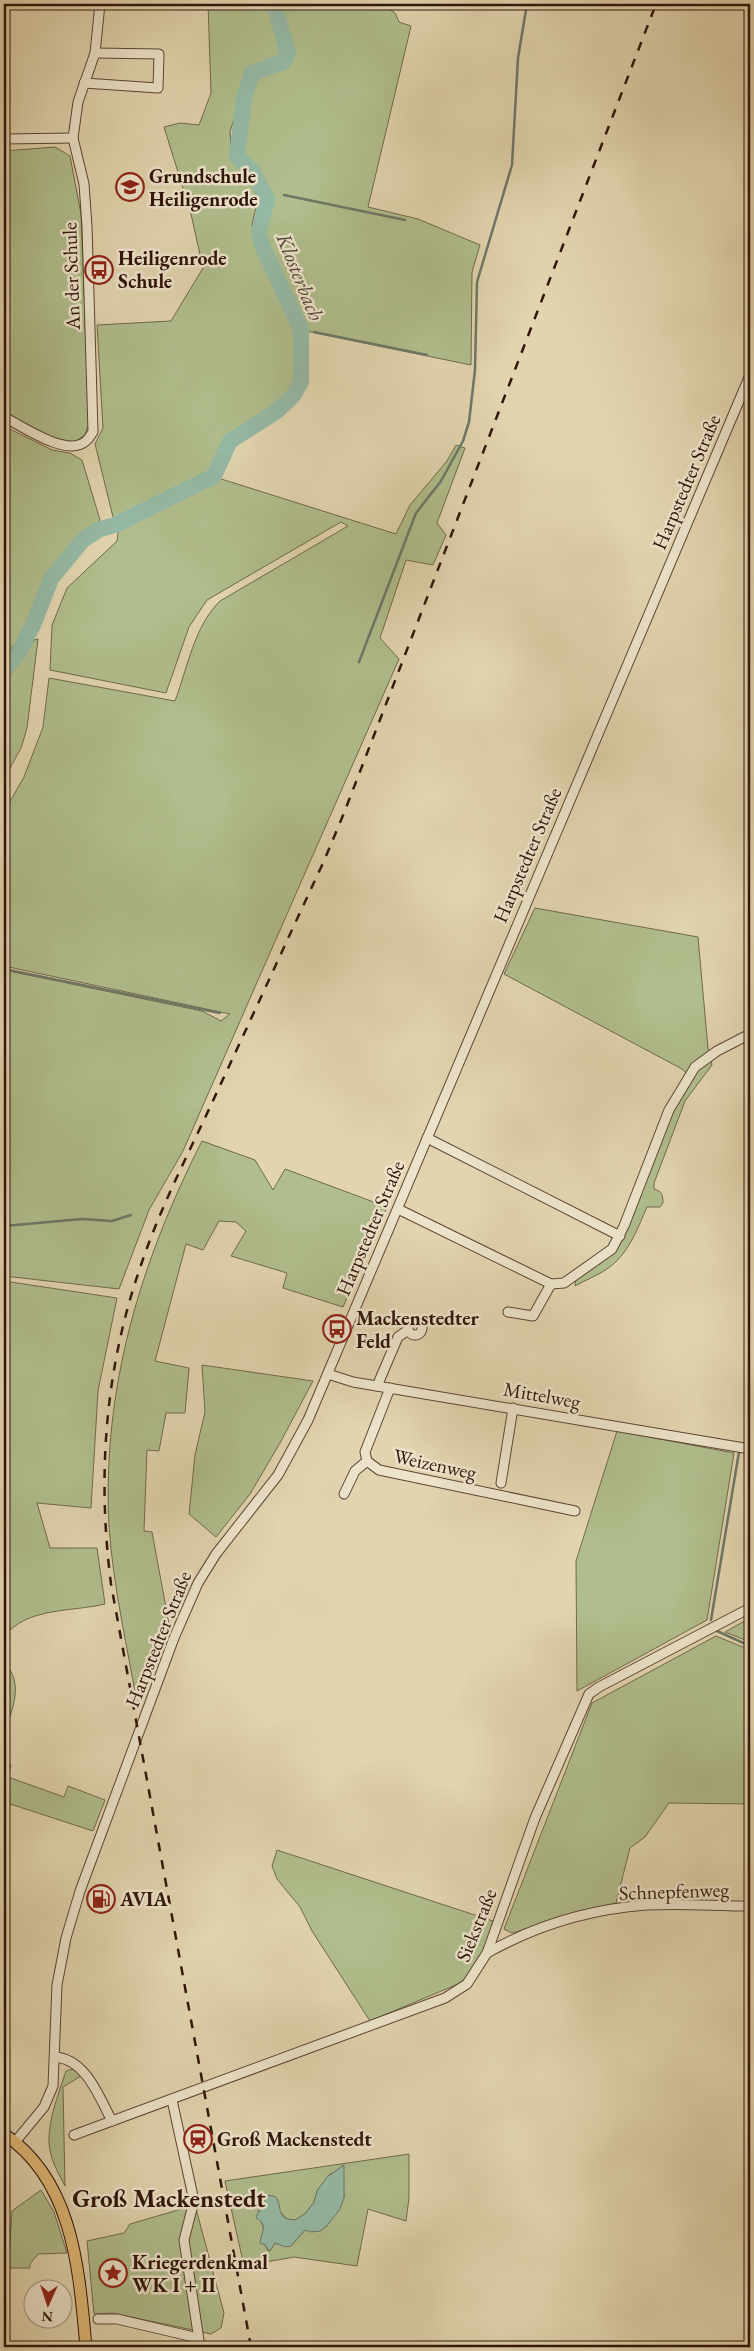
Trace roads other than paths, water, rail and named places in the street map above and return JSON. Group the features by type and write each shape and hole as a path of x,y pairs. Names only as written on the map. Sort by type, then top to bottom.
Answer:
{"main road":[{"path":"4,2134 28,2155 48,2181 57,2197 72,2235 86,2347"}],"street":[{"name":"An der Schule","path":"4,417 58,445 73,446 86,442 93,432 87,226 84,184 73,138 78,102 95,53 100,4"},
{"path":"84,83 158,88 159,54 95,53"},
{"path":"4,139 73,138"},
{"name":"Harpstedter Straße","path":"15,2142 48,2100 55,2079 57,1985 60,1961 72,1914 188,1603 213,1558 278,1474 308,1420 750,375"},
{"path":"398,1209 550,1284 564,1283 612,1250 620,1236 669,1110 695,1068 717,1051 750,1034"},
{"path":"427,1138 620,1236"},
{"path":"508,1312 533,1316 550,1284"},
{"path":"377,1386 398,1337 408,1330"},
{"name":"Mittelweg","path":"328,1374 377,1386 750,1448"},
{"name":"Weizenweg","path":"390,1388 366,1445 367,1461 379,1470 575,1511"},
{"path":"501,1484 513,1408"},
{"path":"344,1494 355,1471 367,1461"},
{"name":"Siekstraße","path":"74,2135 445,1998 467,1984 486,1953 536,1818 589,1694 694,1636 750,1608"},
{"name":"Schnepfenweg","path":"486,1953 516,1936 577,1917 614,1909 648,1905 750,1906"},
{"path":"55,2057 73,2060 81,2069 112,2121"},
{"path":"98,2319 117,2319 199,2343 184,2240 194,2201 172,2100"}],"waterway":[{"name":"Klosterbach","path":"4,670 19,652 33,625 51,579 83,540 100,529 115,525 214,476 230,441 277,411 293,396 301,382 301,330 263,247 259,233 267,199 253,172 237,156 244,98 252,73 283,62 288,53 274,4"},
{"path":"359,662 416,513 441,481 463,441 469,422 475,370 477,282 512,165 518,58 527,4"},
{"path":"284,195 405,220"},
{"path":"314,332 427,355"},
{"path":"4,969 220,1013"},
{"path":"4,1226 82,1219 112,1221 131,1215"},
{"path":"711,1620 739,1452"},
{"path":"717,1631 750,1646"}],"railway":[{"path":"251,2347 111,1584 105,1503 105,1462 112,1382 129,1304 149,1243 177,1177 324,861 344,813 656,4"}],"place":[{"name":"Grundschule Heiligenrode","path":"130,187"},
{"name":"Heiligenrode Schule","path":"99,270"},
{"name":"Mackenstedter Feld","path":"337,1329"},
{"name":"AVIA","path":"101,1899"},
{"name":"Groß Mackenstedt","path":"198,2139"},
{"name":"Kriegerdenkmal WK I + II","path":"113,2273"}],"district":[{"name":"Groß Mackenstedt","path":"169,2198"}]}
